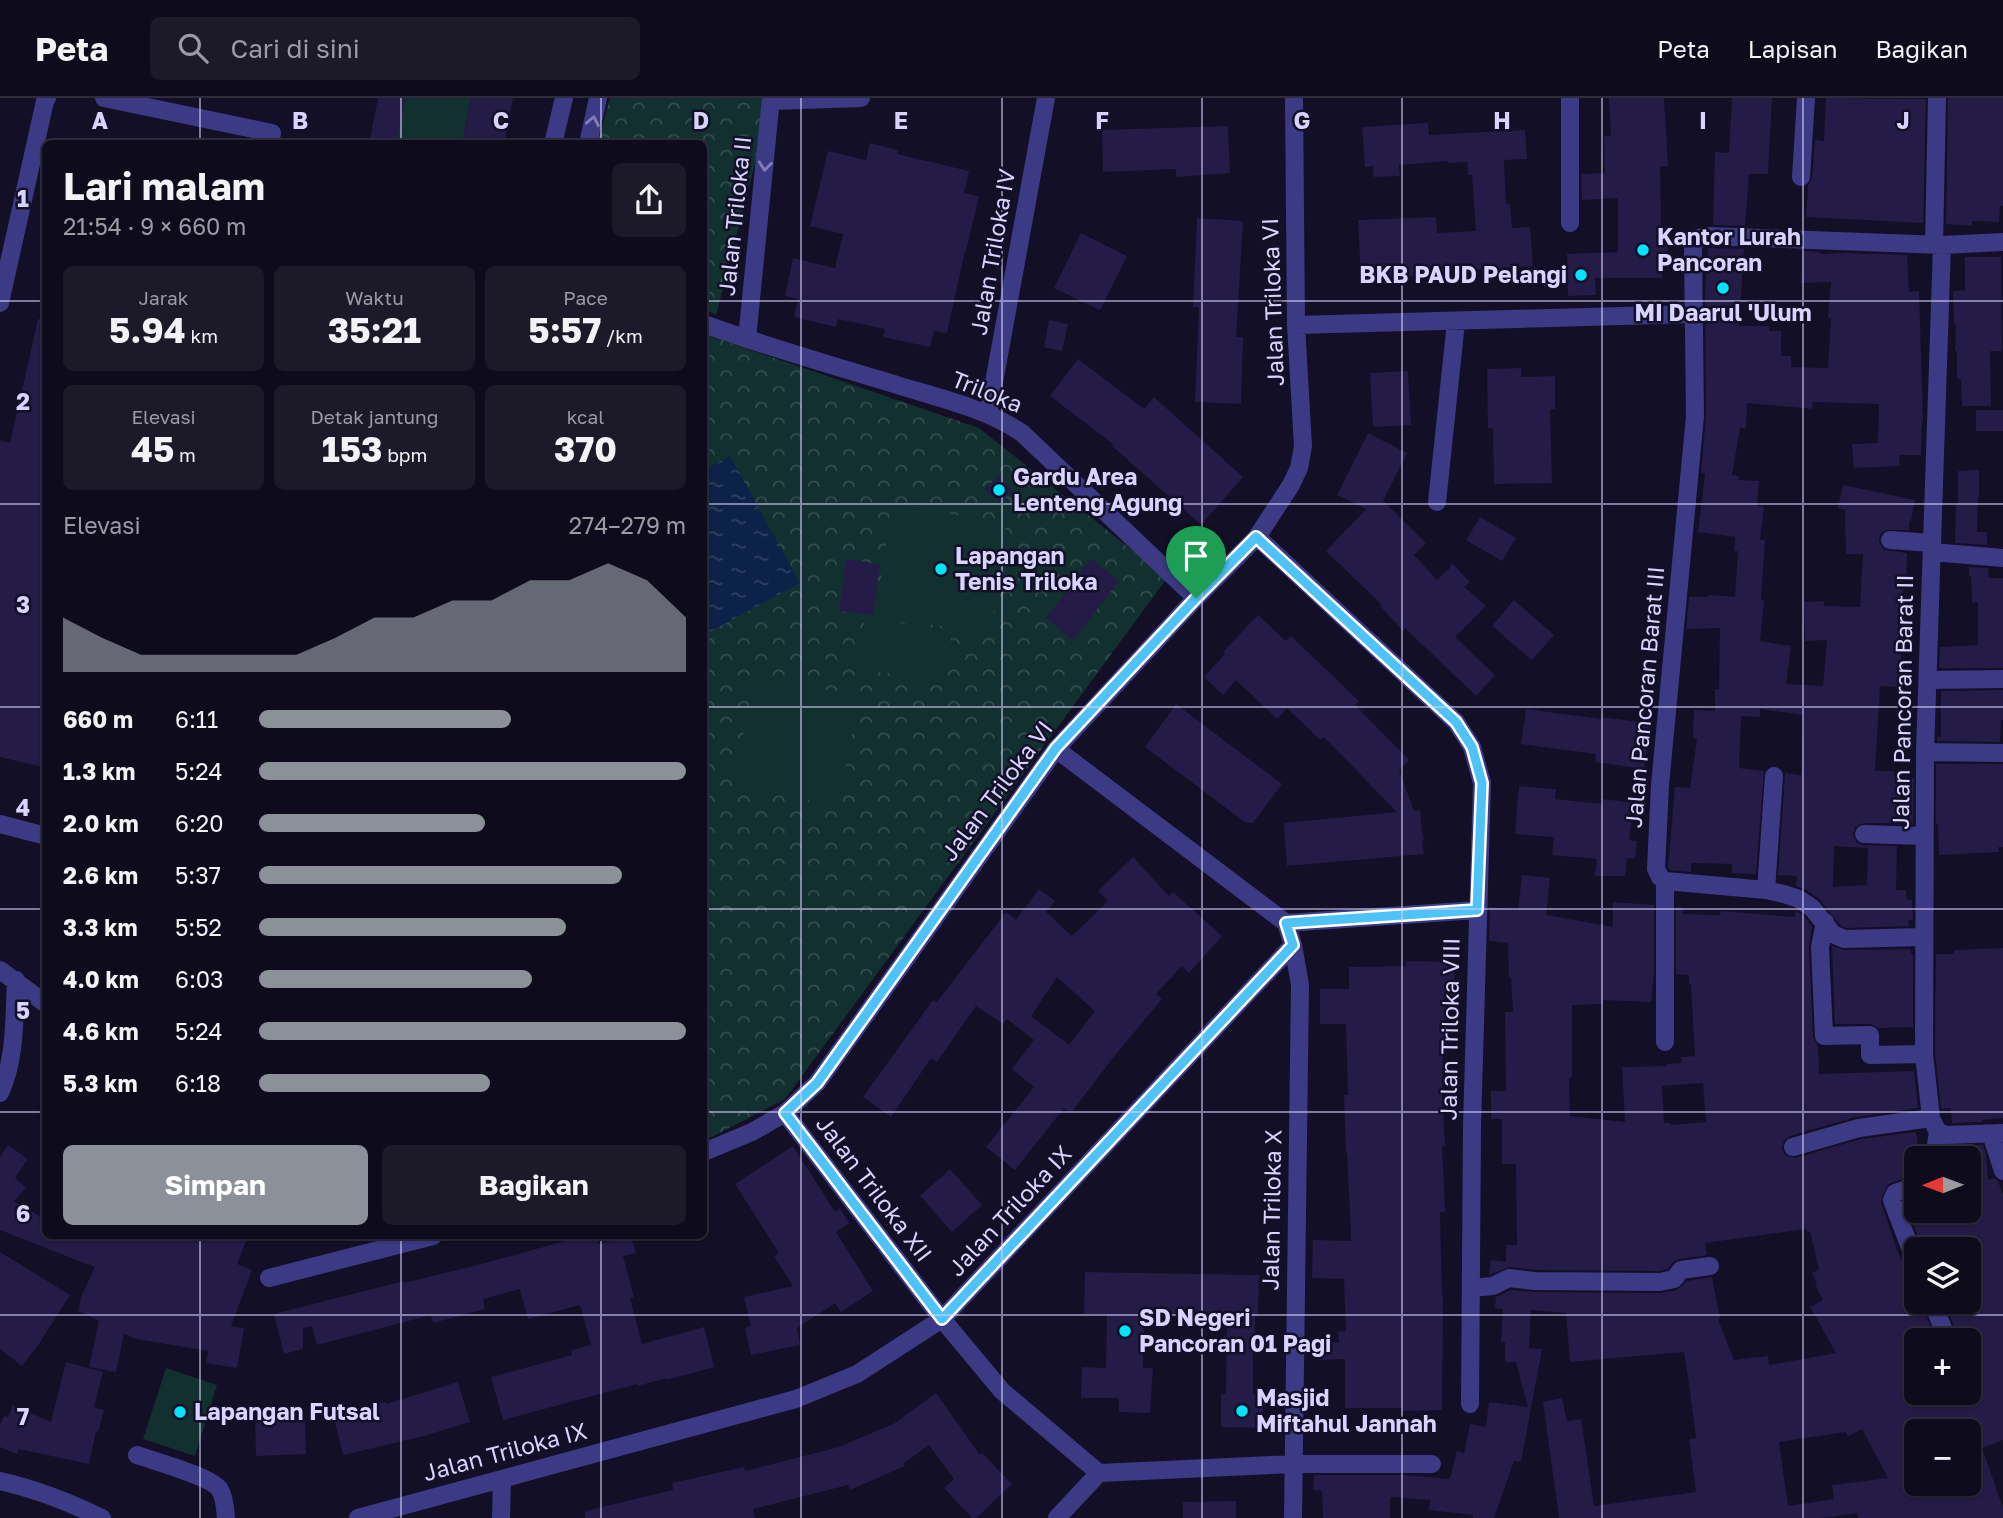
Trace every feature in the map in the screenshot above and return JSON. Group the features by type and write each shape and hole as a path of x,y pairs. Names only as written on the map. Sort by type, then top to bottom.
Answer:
{"street":[{"path":"0,303 47,98"},
{"path":"104,98 272,133 271,140"},
{"path":"554,140 564,98"},
{"path":"589,140 597,98"},
{"path":"771,100 861,98"},
{"name":"Jalan Triloka IV","path":"988,415 1046,98"},
{"name":"Jalan Triloka VI","path":"707,1146 752,1132 785,1113 817,1083 1056,748 1256,537 1291,485 1300,468 1303,446 1296,325 1294,98"},
{"path":"1570,98 1570,223"},
{"path":"1801,177 1806,98"},
{"name":"Jalan Pancoran Barat II","path":"1934,1146 1935,1125 1924,1054 1924,836 1938,245 1937,98"},
{"name":"Jalan Triloka II","path":"747,339 771,100"},
{"name":"Jalan Pancoran Barat III","path":"1665,1042 1665,881 1656,869 1660,785 1695,416 1693,246 1698,238 1710,236 1938,245"},
{"path":"1938,245 2003,242"},
{"path":"1296,325 1693,314"},
{"path":"1437,502 1456,322"},
{"name":"Triloka","path":"707,325 960,404 1009,424 1022,433 1196,598"},
{"name":"Jalan Triloka VIII","path":"1256,537 1456,722 1472,747 1482,783 1472,1126 1470,1404"},
{"path":"1890,540 2003,558"},
{"path":"1928,680 2003,679"},
{"path":"1056,748 1286,923 1293,945"},
{"path":"1925,752 2002,753"},
{"path":"1766,890 1774,776"},
{"path":"0,824 42,835"},
{"path":"1864,834 1924,836"},
{"path":"1665,881 1766,890 1799,899 1812,908 1833,934 1844,939 1924,937"},
{"path":"1286,923 1477,910"},
{"path":"1825,922 1820,947 1824,1036 1870,1035 1870,1055 1924,1054"},
{"name":"Jalan Triloka IX","path":"358,1518 796,1399 857,1374 942,1319 1293,945"},
{"name":"Jalan Triloka X","path":"1293,945 1300,985 1293,1518"},
{"path":"0,970 42,1001"},
{"path":"0,1093 9,1067 16,980"},
{"name":"Jalan Triloka XII","path":"785,1113 942,1319 1002,1391 1099,1473"},
{"path":"1793,1147 1859,1128 1935,1125 1947,1135 1997,1133 2003,1171"},
{"path":"1904,1190 1895,1193 1892,1200 1906,1237"},
{"path":"269,1278 421,1239"},
{"path":"1471,1288 1493,1286 1509,1279 1660,1282 1674,1279 1681,1270 1710,1266"},
{"path":"137,1455 215,1484 222,1494 226,1518"},
{"path":"1057,1518 1099,1473 1294,1464 1432,1464"},
{"path":"501,1518 502,1479"},
{"path":"0,1481 69,1502 102,1518"}],"green space":[{"path":"405,98 471,98 463,140 397,140"},
{"path":"610,98 772,98 716,315 707,310 707,140 598,140"},
{"path":"707,335 979,428 1167,578 785,1099 707,1139"},
{"name":"Lapangan Tenis Triloka","path":"891,506 1006,522 991,633 876,617"},
{"path":"865,618 952,631 945,681 858,669"},
{"path":"755,676 859,696 838,806 733,785"},
{"name":"Lapangan Futsal","path":"166,1368 217,1385 195,1456 143,1439"}],"water":[{"path":"730,456 800,583 707,633 707,468"}],"building":[{"path":"378,98 405,98 397,140 370,140"},
{"path":"471,98 513,98 505,140 463,140"},
{"path":"1609,98 1664,98 1668,166 1660,166 1661,222 1663,236 1668,236 1668,265 1662,264 1662,278 1595,278 1596,295 1568,296 1567,254 1618,252 1618,198 1582,200 1581,174 1605,173 1604,136 1611,136"},
{"path":"1732,98 1772,98 1768,174 1749,174 1745,226 1713,225 1715,152 1729,153"},
{"path":"1826,98 1926,99 1923,223 1806,217 1815,140 1824,141"},
{"path":"1948,98 2003,98 2003,206 2000,206 1999,222 1972,221 1972,226 1946,224"},
{"path":"1428,123 1429,135 1525,130 1527,159 1504,160 1506,204 1510,203 1512,228 1530,227 1533,266 1361,279 1358,220 1436,217 1437,233 1476,231 1472,175 1468,175 1467,162 1399,165 1400,176 1374,177 1373,166 1365,167 1362,127"},
{"path":"1228,126 1230,173 1176,177 1176,169 1103,172 1102,130"},
{"path":"870,143 898,150 897,154 969,171 964,193 979,196 947,333 934,331 930,347 883,337 885,329 838,319 836,327 794,317 798,299 785,296 793,258 835,268 843,234 810,226 828,151 866,160"},
{"path":"1197,218 1243,221 1236,337 1243,337 1241,404 1195,402 1199,307 1193,307"},
{"path":"1081,233 1127,256 1100,310 1054,288"},
{"path":"1708,248 1744,249 1739,326 1769,326 1769,331 1781,331 1781,356 1791,356 1791,367 1828,368 1831,282 1801,283 1803,251 1820,254 1907,255 1909,292 1919,291 1923,419 1921,455 1899,455 1900,466 1854,468 1852,444 1878,443 1879,404 1813,402 1812,409 1747,403 1746,428 1740,428 1732,475 1739,476 1739,480 1759,481 1757,506 1764,507 1760,540 1765,540 1760,641 1791,646 1786,684 1823,686 1827,640 1805,641 1804,602 1824,601 1824,606 1860,607 1863,554 1846,554 1845,510 1838,508 1843,485 1915,500 1909,530 1886,530 1881,533 1879,539 1884,550 1907,553 1906,583 1903,583 1900,687 1880,686 1875,771 1894,771 1894,777 1914,778 1913,823 1864,823 1855,827 1853,834 1857,843 1863,845 1897,846 1896,890 1906,890 1907,900 1912,900 1913,920 1908,920 1909,926 1846,928 1840,925 1819,899 1796,886 1797,876 1778,875 1785,773 1801,775 1804,715 1760,709 1760,717 1741,716 1739,768 1764,771 1756,874 1732,873 1732,864 1691,863 1691,872 1669,870 1668,867 1675,787 1690,788 1697,739 1693,739 1694,710 1715,711 1715,689 1719,689 1720,628 1686,629 1689,597 1735,597 1738,551 1734,551 1735,537 1698,532 1705,474 1701,473 1706,416 1705,294","holes":["1834,846 1868,848 1867,885 1833,887"]},
{"path":"1965,257 2001,257 2002,351 1990,351 1991,406 1962,406 1961,379 1957,379 1953,291 1965,290"},
{"path":"38,319 42,320 42,767 0,757 0,440 10,443"},
{"path":"1049,320 1068,324 1062,351 1044,347"},
{"path":"1078,359 1144,409 1154,397 1243,477 1201,525 1111,445 1113,444 1050,396"},
{"path":"1521,368 1521,377 1555,376 1555,409 1550,409 1552,483 1494,484 1493,428 1488,428 1487,369"},
{"path":"1408,371 1411,425 1373,427 1370,373"},
{"path":"1976,410 2003,410 2003,431 1976,431"},
{"path":"1368,433 1407,453 1383,501 1426,543 1414,555 1437,580 1452,563 1470,582 1464,587 1486,606 1455,637 1495,675 1476,696 1405,628 1403,631 1381,604 1326,551 1366,509 1337,495"},
{"path":"1979,470 1977,532 1987,532 1987,545 1955,543 1958,471"},
{"name":"Gardu Area Lenteng Agung","path":"998,476 1013,490 1000,503 985,489"},
{"path":"1480,517 1516,538 1502,561 1466,540"},
{"path":"846,559 880,564 873,615 839,611"},
{"path":"1091,559 1119,581 1073,640 1046,618"},
{"path":"1969,567 1988,568 1989,578 2003,578 2003,668 1939,668 1940,647 1978,645 1978,602 1972,603"},
{"path":"1514,600 1554,635 1532,660 1492,626"},
{"path":"1258,615 1286,641 1291,636 1359,701 1355,705 1409,760 1399,770 1414,811 1420,810 1424,854 1287,866 1284,823 1397,812 1324,737 1320,740 1287,708 1277,719 1236,680 1223,695 1204,677"},
{"path":"2003,690 2000,742 1937,741 1937,737 1941,737 1941,691"},
{"path":"1176,704 1282,784 1253,823 1246,823 1145,747"},
{"path":"1526,709 1649,723 1644,769 1595,762 1596,754 1521,744"},
{"path":"1936,764 2003,764 2003,847 1998,847 1999,852 1939,855"},
{"path":"1519,786 1556,789 1555,799 1603,804 1603,799 1634,803 1629,840 1637,841 1635,859 1627,858 1625,876 1595,876 1597,859 1552,855 1554,837 1515,834"},
{"path":"1133,857 1169,896 1173,892 1222,936 1189,973 1182,966 1156,994 1162,999 1071,1113 1064,1108 1015,1170 986,1147 1034,1087 1012,1069 1034,1040 1007,1019 1003,1024 976,1006 937,1062 931,1058 891,1117 863,1097 933,1000 937,1002 1006,912 1016,920 1039,889 1055,901 1046,912 1072,936 1108,901 1098,891","holes":["1057,977 1095,1011 1069,1045 1031,1016"]},
{"path":"1522,875 1550,878 1546,915 1613,927 1613,902 1654,905 1654,974 1651,1002 1603,1000 1603,1004 1572,1005 1570,1116 1625,1122 1622,1067 1667,1066 1682,1063 1681,1057 1695,1056 1689,975 1676,974 1676,907 1684,908 1683,914 1720,915 1721,911 1795,917 1795,910 1804,916 1812,927 1809,948 1813,1037 1818,1046 1819,1074 1914,1071 1918,1108 1856,1117 1790,1136 1784,1140 1782,1149 1786,1156 1795,1158 1861,1139 1916,1132 1918,1146 1904,1146 1904,1179 1888,1184 1881,1203 1904,1265 1904,1314 1926,1314 1931,1328 1904,1328 1904,1405 1981,1405 1981,1328 1954,1328 1949,1314 1981,1314 1981,1237 1918,1237 1913,1223 1981,1223 1981,1146 1954,1146 1983,1145 1988,1180 1994,1178 1998,1181 2003,1195 2003,1440 1982,1448 2003,1508 2003,1518 1858,1518 1858,1513 1821,1518 1559,1518 1543,1402 1562,1398 1567,1421 1581,1419 1594,1506 1696,1492 1689,1439 1696,1438 1688,1377 1684,1352 1570,1362 1566,1313 1531,1310 1529,1348 1542,1349 1521,1462 1514,1461 1494,1518 1473,1518 1473,1515 1429,1510 1430,1500 1390,1497 1390,1518 1323,1518 1322,1491 1313,1490 1314,1475 1406,1475 1450,1479 1457,1451 1464,1453 1470,1424 1486,1427 1489,1402 1528,1407 1516,1362 1505,1362 1505,1342 1501,1342 1503,1309 1495,1308 1496,1297 1511,1290 1660,1293 1677,1290 1687,1281 1712,1277 1718,1319 1734,1360 1768,1356 1769,1365 1836,1353 1810,1307 1823,1300 1812,1273 1819,1269 1810,1232 1806,1229 1705,1243 1707,1255 1679,1259 1668,1269 1659,1271 1535,1270 1510,1267 1489,1275 1491,1260 1506,1262 1506,1245 1517,1245 1516,1164 1502,1164 1502,1119 1491,1119 1491,1091 1506,1091 1505,1012 1513,1012 1508,943 1489,941 1490,907 1518,910","holes":["1703,1083 1706,1122 1671,1125 1664,1123 1662,1086","1862,1429 1888,1478 1832,1485 1834,1499 1788,1506 1779,1442 1846,1432 1848,1436"]},
{"path":"1832,946 1844,950 1910,949 1913,954 1913,1027 1878,1028 1870,1024 1835,1024"},
{"path":"2003,948 2003,1118 1952,1123 1951,1108 1941,1109 1935,1053 1936,954 1954,954 1954,950"},
{"path":"1406,961 1455,962 1454,996 1447,996 1444,1020 1442,1094 1445,1146 1442,1146 1445,1212 1440,1212 1443,1295 1442,1410 1345,1408 1345,1359 1318,1360 1318,1344 1339,1342 1338,1332 1346,1331 1344,1279 1312,1278 1313,1240 1351,1241 1344,1095 1348,1095 1346,1024 1320,1024 1320,989 1349,989 1349,967 1406,966"},
{"path":"8,1145 28,1159 15,1178 26,1188 14,1201 42,1218 42,1239 247,1239 237,1264 252,1270 231,1326 244,1328 237,1368 206,1363 208,1351 136,1339 124,1334 116,1372 89,1367 99,1321 78,1311 95,1267 90,1265 91,1261 89,1265 0,1230 0,1157"},
{"path":"793,1146 835,1212 840,1208 849,1223 836,1232 873,1291 841,1312 835,1303 797,1328 800,1345 751,1355 745,1328 751,1326 744,1297 793,1286 774,1256 779,1253 735,1184"},
{"path":"950,1169 982,1205 952,1232 920,1196"},
{"path":"597,1239 598,1244 632,1239 636,1253 623,1256 642,1344 704,1327 714,1367 667,1380 637,1384 503,1420 491,1377 572,1355 571,1350 591,1345 580,1305 528,1319 520,1289 483,1299 485,1309 433,1323 431,1315 317,1345 312,1326 303,1328 303,1349 284,1354 274,1314 474,1266 565,1241"},
{"path":"0,1252 70,1295 22,1366 0,1349"},
{"name":"SD Negeri Pancoran 01 Pagi","path":"1085,1272 1259,1275 1258,1316 1255,1316 1253,1346 1253,1394 1263,1394 1263,1428 1221,1427 1221,1394 1226,1394 1227,1316 1144,1315 1143,1368 1153,1368 1150,1413 1119,1412 1119,1398 1081,1398 1082,1367 1106,1368 1107,1314 1084,1314"},
{"path":"66,1362 103,1372 94,1407 104,1410 89,1464 19,1449 17,1454 0,1447 0,1425 4,1416 8,1417 13,1405 51,1422"},
{"path":"458,1382 470,1422 343,1455 333,1415 386,1404"},
{"path":"936,1393 980,1455 982,1453 1012,1484 976,1518 972,1518 944,1488 954,1479 929,1445 904,1463 905,1466 850,1490 848,1485 753,1509 755,1518 585,1518 585,1511 673,1490 672,1483 744,1467 745,1471 839,1447 895,1423"},
{"path":"305,1418 306,1454 256,1456 255,1420"},
{"path":"1236,1501 1236,1518 1183,1518 1183,1502"}],"place":[{"name":"Kantor Lurah Pancoran","path":"1643,250"},
{"name":"BKB PAUD Pelangi","path":"1581,275"},
{"name":"MI Daarul 'Ulum","path":"1723,288"},
{"name":"Gardu Area Lenteng Agung","path":"999,490"},
{"name":"Lapangan Tenis Triloka","path":"941,569"},
{"name":"SD Negeri Pancoran 01 Pagi","path":"1125,1331"},
{"name":"Masjid Miftahul Jannah","path":"1242,1411"},
{"name":"Lapangan Futsal","path":"180,1412"}],"route":[{"path":"1256,537 1456,722 1472,747 1482,783 1477,910 1286,923 1293,945 942,1319 785,1113 817,1083 1056,748 1196,598 1256,537"}]}
